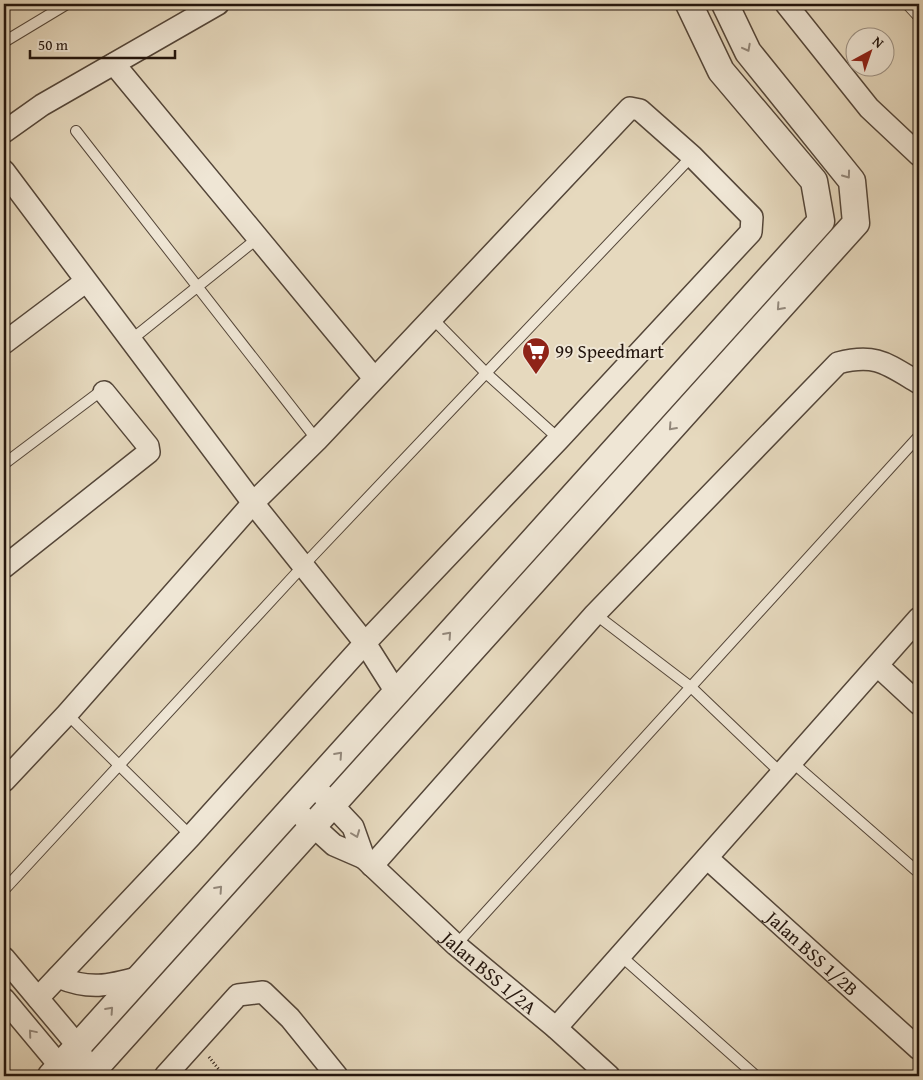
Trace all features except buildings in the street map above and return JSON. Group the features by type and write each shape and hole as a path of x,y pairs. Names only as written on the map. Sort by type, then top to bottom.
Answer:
{"street":[{"path":"55,1071 821,221 814,181 721,71 689,4"},
{"path":"89,1076 315,827 856,223 852,181 748,52 725,4"},
{"path":"786,4 869,108 919,155"},
{"path":"4,132 42,105 211,5"},
{"path":"114,64 374,378"},
{"path":"4,781 67,714 253,503 316,440 630,108 640,110 692,156 752,218 751,232 559,439 365,643 191,836 38,998"},
{"path":"4,171 85,282 253,503 302,567 365,643 396,692"},
{"path":"4,342 85,282"},
{"path":"368,862 595,614 838,362 860,357 885,363 919,383"},
{"path":"4,567 149,452 148,446 104,392"},
{"path":"556,1028 919,618"},
{"path":"878,666 919,704"},
{"path":"312,786 334,805 353,827 368,862"},
{"path":"292,807 334,845 368,862"},
{"name":"Jalan BSS 1/2B","path":"707,858 919,1049"},
{"name":"Jalan BSS 1/2A","path":"368,862 456,945 556,1028 609,1076"},
{"path":"4,958 78,1046 89,1076"},
{"path":"58,977 73,983 93,987 110,985 140,977"},
{"path":"165,1076 238,995 263,992 290,1018 337,1076"},
{"path":"4,999 55,1071 89,1076"}],"lane":[{"path":"4,42 67,4"},
{"path":"906,4 919,17"},
{"path":"76,131 316,440"},
{"path":"4,890 302,567 692,156"},
{"path":"130,340 198,288 258,238"},
{"path":"432,318 486,373 559,439"},
{"path":"4,464 97,394 104,392"},
{"path":"456,945 692,688 919,436"},
{"path":"595,614 692,688 787,768 919,873"},
{"path":"67,714 191,836"},
{"path":"620,956 756,1076"}],"place":[{"name":"99 Speedmart","path":"536,375"}]}
